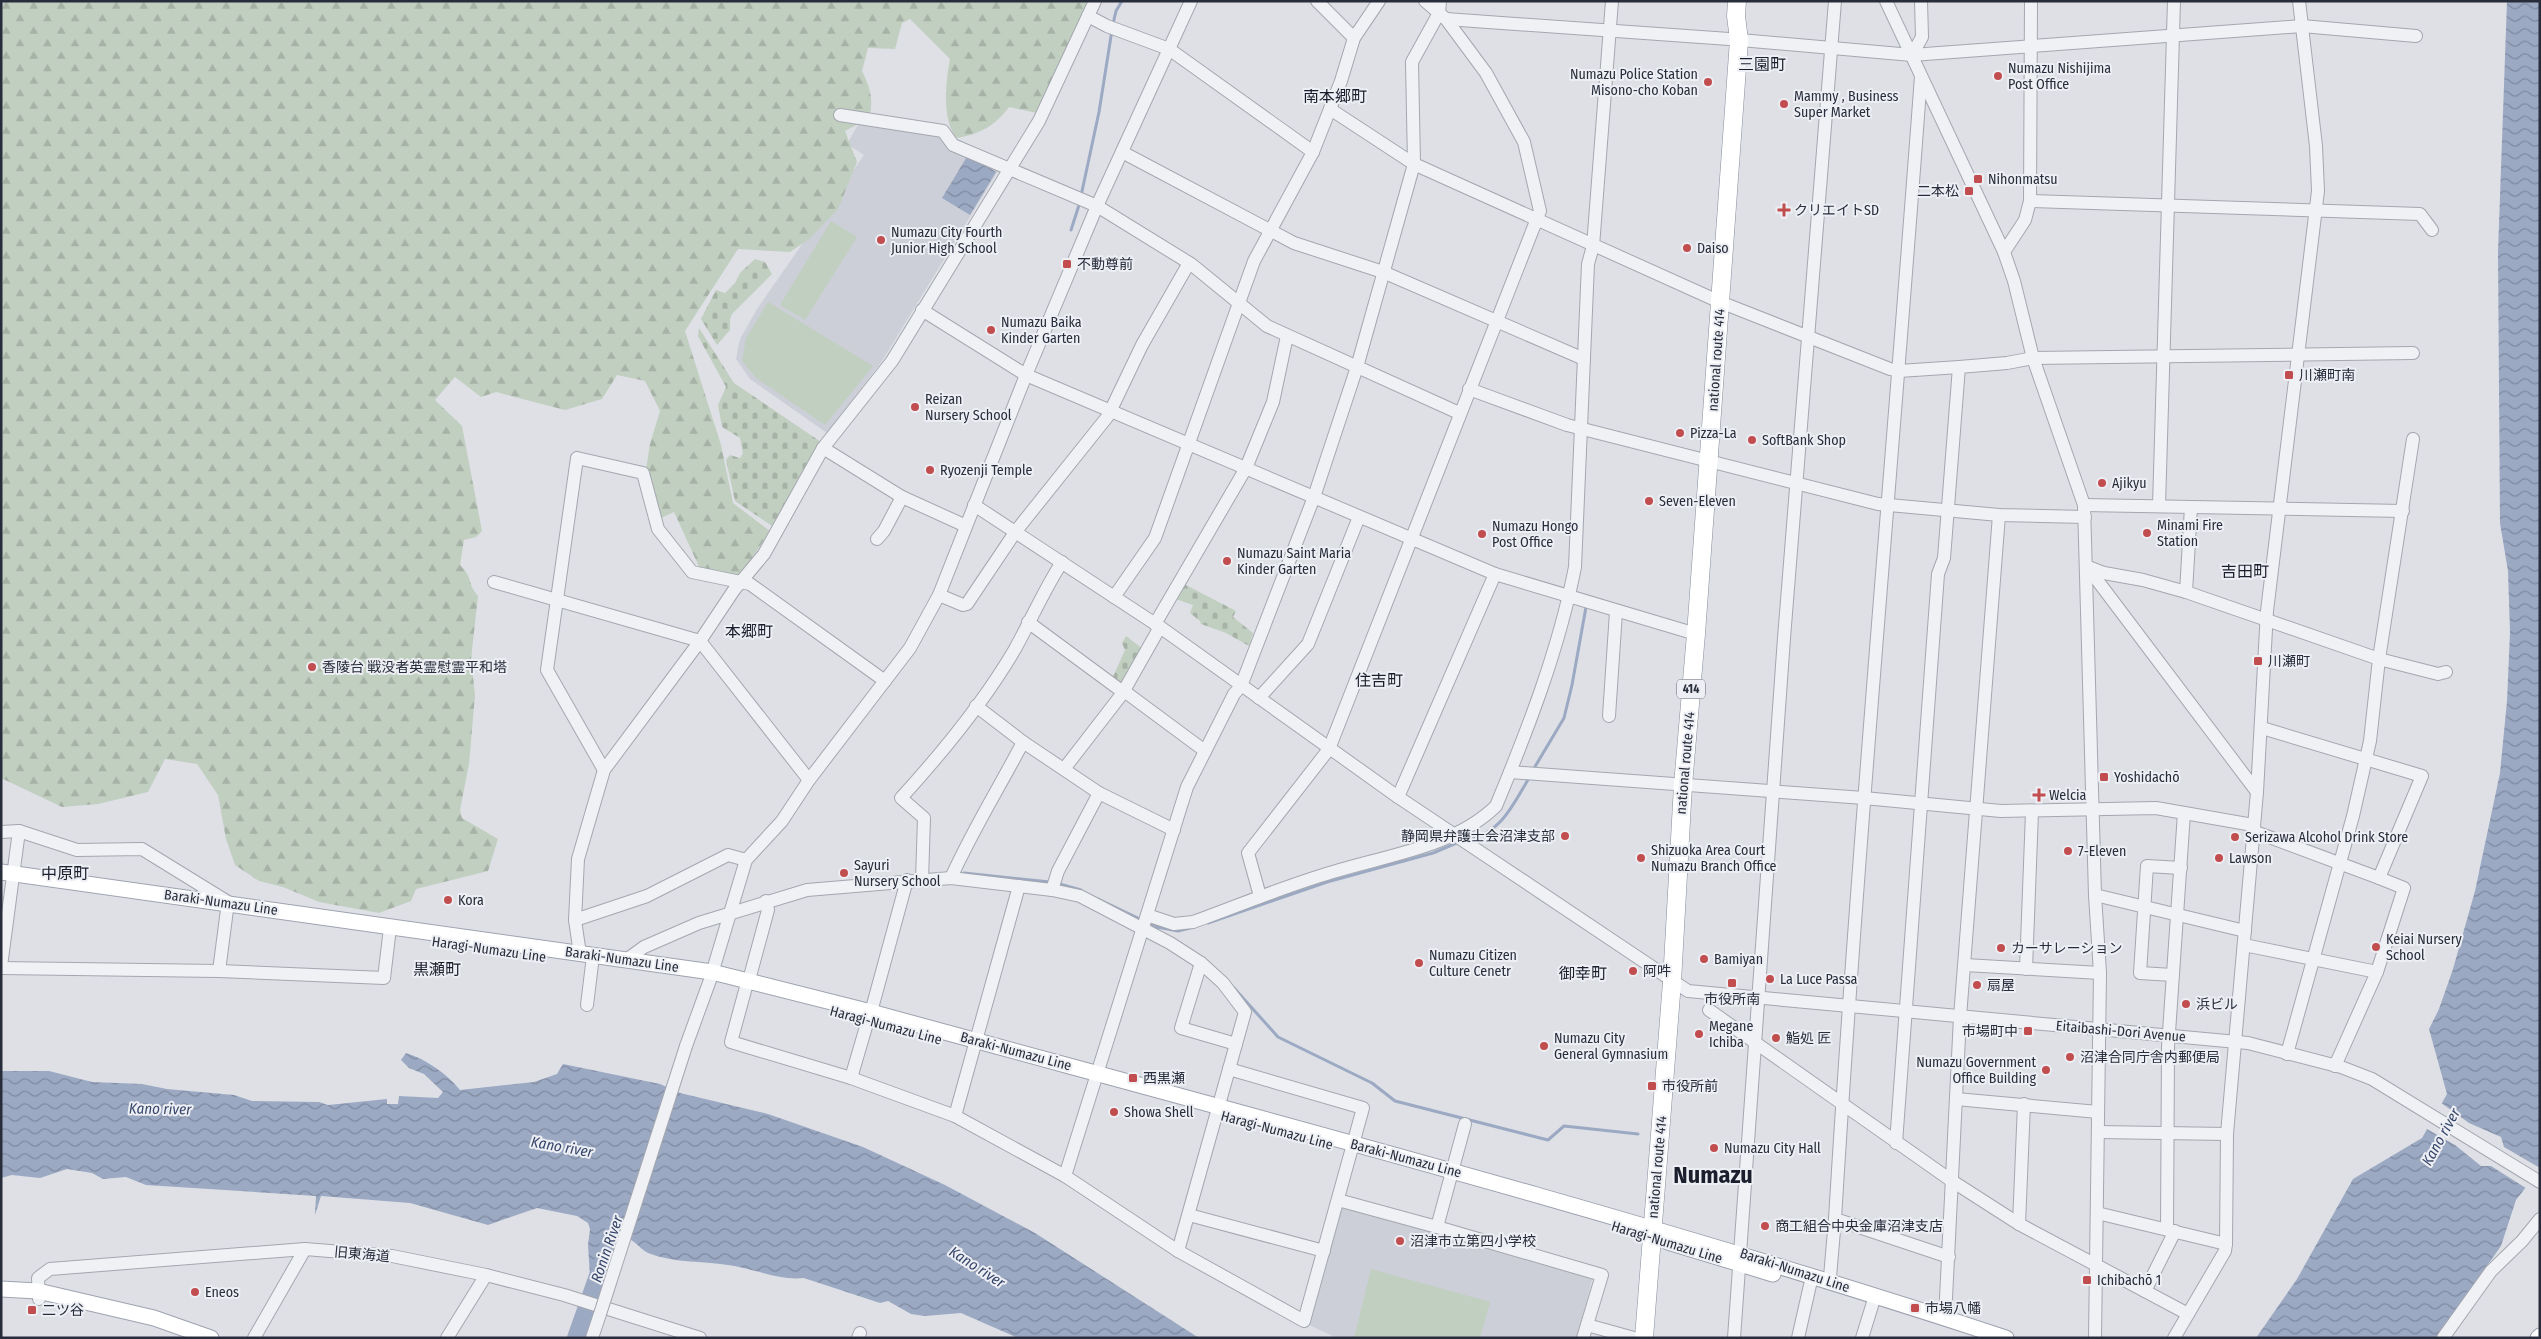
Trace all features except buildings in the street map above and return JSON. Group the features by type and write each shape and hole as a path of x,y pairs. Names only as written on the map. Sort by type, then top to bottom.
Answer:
{"highway":[{"name":"national route 414","path":"1644,1338 1672,982 1683,786 1696,634 1739,40 1736,16 1737,1"},
{"name":"national route 414","path":"1739,40 1746,17 1747,1"}],"main road":[{"name":"Baraki-Numazu Line","path":"6,877 227,907 389,932 589,958 626,960 747,984 976,1044 1452,1174 1740,1259 1826,1281 1874,1300 1945,1318 2006,1338"},
{"path":"589,958 711,976"},
{"name":"Haragi-Numazu Line","path":"1740,1259 1810,1285 1874,1300 1980,1338"},
{"path":"1,1289 154,1318 211,1338"},
{"path":"1,1299 38,1295"}],"street":[{"path":"587,1005 589,958 575,920 578,859 604,770 741,581 764,554 823,448 892,361 1039,121 1095,1"},
{"path":"592,1338 686,1046 711,976 746,860 782,821 810,780 910,648 939,595 1026,375 1097,206 1191,1"},
{"path":"1317,1 1354,38"},
{"path":"1114,597 1154,538 1238,302 1270,230 1313,152 1354,38 1379,1"},
{"path":"1425,1 1442,11 1610,32 1739,40 1912,55 2302,26 2416,36"},
{"path":"1147,915 1174,924 1193,922 1260,896 1455,834 1481,820 1496,806 1510,772 1569,598 1574,567 1588,264 1593,246 1612,1"},
{"path":"1734,1338 1754,1043 1835,1"},
{"path":"1886,1 2004,252 2014,281 2033,358 2084,511 2092,810 2100,973 2095,1338"},
{"path":"1912,55 1922,37 1921,1"},
{"path":"2004,252 2025,220 2030,201 2030,1"},
{"path":"2159,506 2174,1"},
{"path":"2174,1338 2225,1251 2226,1244 2227,1134 2262,728 2267,621 2296,354 2314,209 2318,191 2318,168 2299,1"},
{"path":"1065,1176 1187,787 1241,686 1314,497 1357,367 1414,164 1412,62 1442,11"},
{"path":"1260,896 1248,853 1329,749 1540,210 1524,142 1486,73 1442,11"},
{"path":"1088,16 1107,26 1169,49 1313,152"},
{"path":"1826,1281 1830,1277 1835,1220 1864,798 1921,73"},
{"path":"1330,109 1414,164 1720,302 1809,338 1899,371 2008,363 2033,358 2413,353"},
{"path":"840,115 943,131 952,144 1097,206 1189,263 1267,326 1459,413"},
{"path":"1122,152 1270,230 1317,251 1383,272 1584,358"},
{"path":"2030,201 2420,214 2432,230"},
{"path":"939,595 963,605 967,604 1016,531 1110,412 1145,339 1189,263"},
{"path":"922,310 1026,375 1410,538 1496,574 1569,598 1696,634"},
{"path":"1064,769 1123,691 1246,468 1273,402 1287,336"},
{"path":"1896,1143 1938,574 1944,558 1959,367"},
{"path":"1469,389 1579,428 1708,462 1886,505 1999,515 2159,506 2403,511"},
{"path":"2287,1054 2366,759 2378,659 2413,439"},
{"path":"823,448 902,497 966,526"},
{"path":"604,770 547,670 577,458 643,473 658,529 687,566 698,574 750,584 885,681"},
{"path":"877,539 884,531 902,497"},
{"name":"Eitaibashi-Dori Avenue","path":"974,505 1158,626 1398,797 1688,991 1849,1008 2235,1041 2341,1067 2397,1094 2540,1182"},
{"path":"2186,592 2191,507"},
{"path":"1945,1318 1960,1017 1999,515"},
{"path":"1259,698 1308,644 1360,516"},
{"path":"922,880 924,818 901,798 976,706 1014,650 1062,562"},
{"path":"2086,566 2104,573 2143,580 2186,592 2378,659 2438,674 2446,672"},
{"path":"2086,566 2257,792"},
{"path":"1398,797 1496,574"},
{"path":"494,582 700,640 810,780"},
{"path":"1609,716 1616,612"},
{"path":"1028,622 1205,751"},
{"path":"976,706 1022,742 1099,793 1174,830"},
{"path":"2262,728 2422,776 2379,878"},
{"path":"950,878 969,838 987,809 1022,742"},
{"path":"1510,772 1864,798 1977,809 2032,812 2156,808 2253,828 2404,888 2377,972 2341,1067"},
{"path":"1052,890 1058,871 1099,793"},
{"path":"2026,969 2032,812"},
{"path":"2145,1291 2171,1230 2168,1134 2169,1036 2184,813"},
{"path":"1,832 19,831 78,850 142,849 227,907 219,971"},
{"path":"19,831 6,877 1,967 219,971 384,978 389,932"},
{"path":"575,920 647,896 728,855 746,860"},
{"path":"2173,975 2140,973 2144,907 2147,866 2180,868"},
{"path":"626,960 644,947 699,923 728,916 766,901 807,890 907,880 950,878 1052,890 1080,896 1201,963 1223,984 1244,1012 1178,1251"},
{"path":"851,1078 907,880"},
{"path":"955,1116 1019,886"},
{"path":"2095,895 2245,931"},
{"path":"766,901 768,910 731,1042 851,1078 955,1116 1065,1176 1178,1251 1304,1321 1362,1108 1229,1069"},
{"path":"2244,945 2377,972"},
{"path":"1201,963 1181,1028 1236,1044"},
{"path":"1965,966 2100,973"},
{"path":"1709,1010 1896,1143 2019,1224 2188,1314"},
{"path":"1956,1099 2098,1112"},
{"path":"2019,1224 2024,1104"},
{"path":"1437,1227 1466,1124"},
{"path":"2098,1132 2227,1134"},
{"path":"1338,1200 1602,1275 1583,1338"},
{"path":"2097,1213 2226,1244"},
{"path":"1189,1215 1324,1251"},
{"path":"2446,1337 2491,1271 2522,1241 2540,1219"},
{"path":"1835,1220 1949,1257"},
{"path":"254,1338 305,1249"},
{"name":"旧東海道","path":"38,1295 38,1278 50,1269 305,1249 392,1256 486,1275 564,1295 700,1338"},
{"path":"447,1338 486,1275"},
{"path":"1798,1338 1810,1285"},
{"path":"1862,1338 1874,1300"},
{"path":"1587,1325 1634,1338"}],"shaded area":[{"name":"Numazu City Fourth Junior High School","path":"859,123 939,134 995,166 998,171 882,361 827,433 750,379 736,359 740,339 757,309 864,155 847,144"},
{"name":"沼津市立第四小学校","path":"1342,1206 1593,1277 1577,1338 1337,1338 1309,1325"}],"green space":[{"path":"1,1 1088,1 1037,113 1009,107 1004,114 986,128 957,138 952,131 949,121 946,100 950,59 910,19 902,23 895,49 868,48 862,71 870,94 869,118 845,131 857,162 838,209 809,239 790,252 738,249 685,331 721,445 733,503 770,531 739,577 702,573 674,512 657,520 645,476 650,444 660,411 645,381 617,375 602,399 565,410 496,392 481,397 455,377 435,400 462,426 482,531 476,537 464,540 460,565 467,574 478,596 471,659 475,695 469,764 460,810 462,818 498,839 488,871 416,889 411,901 379,913 319,902 283,887 259,881 235,865 226,839 218,795 197,764 165,759 148,792 98,804 62,807 1,778"},
{"path":"831,221 857,237 805,320 780,305"},
{"path":"755,259 765,262 772,274 732,314 730,330 717,345 701,319 716,290 725,293 735,283 740,273"},
{"path":"768,302 873,366 825,425 756,378 742,361 746,338"},
{"path":"699,328 734,383 821,442 772,526 735,501 726,460 730,455 740,458 743,453 740,438 722,427 718,405 726,387 698,336"},
{"path":"1182,583 1236,611 1233,617 1253,633 1249,646 1226,633 1201,624 1190,613 1193,605 1173,598"},
{"path":"1126,636 1143,649 1123,687 1112,679 1125,650 1122,643"},
{"path":"1371,1269 1490,1302 1480,1338 1354,1338"}],"water":[{"name":"Kano river","path":"2507,1 2540,1 2540,1169 2516,1200 2501,1246 2436,1338 2256,1338 2297,1279 2353,1179 2422,1138 2447,1094 2429,1029 2439,1009 2453,969 2475,891 2500,773 2507,701 2510,632 2508,571 2500,523 2498,252"},
{"path":"968,155 996,172 970,215 942,198"},
{"name":"Kano river","path":"406,1053 436,1068 460,1090 534,1082 557,1074 563,1064 660,1084 680,1093 768,1114 863,1147 945,1185 1035,1233 1199,1338 1018,1338 961,1313 925,1316 911,1314 888,1301 880,1303 804,1278 785,1278 737,1267 658,1256 644,1251 628,1238 619,1238 610,1244 603,1254 596,1276 590,1276 588,1245 590,1229 588,1223 577,1216 537,1208 488,1225 410,1203 321,1196 315,1215 316,1196 146,1185 126,1177 103,1179 92,1173 67,1169 40,1178 12,1175 1,1178 1,1071 49,1071 92,1082 142,1084 167,1089 234,1095 252,1101 319,1102 328,1105 387,1099 387,1104 398,1104 399,1096 438,1098 443,1092 424,1074 409,1068 401,1060"},
{"path":"580,1313 586,1314 578,1338 570,1338"}],"pier":[{"path":"2440,1102 2469,1123 2501,1137 2504,1147 2540,1168 2540,1174 2529,1190 2491,1166 2481,1166 2455,1145 2425,1128"}],"waterway":[{"path":"1113,24 1116,11 1122,1"},
{"path":"1081,196 1099,112 1112,30"},
{"path":"1071,230 1080,202"},
{"path":"1533,770 1564,718 1586,607"},
{"path":"1468,840 1489,831 1498,824 1511,808 1529,778"},
{"path":"1208,923 1327,882 1433,853 1459,842"},
{"path":"964,873 1050,882"},
{"path":"1056,883 1081,890"},
{"path":"1098,899 1142,920"},
{"path":"1148,922 1157,927 1156,930 1158,931"},
{"path":"1157,927 1178,931 1190,928"},
{"path":"1234,988 1278,1037 1372,1083 1395,1101 1548,1140 1564,1126 1638,1134"},
{"name":"Ronin River","path":"576,1338 616,1225"}],"place":[{"name":"Numazu Nishijima Post Office","path":"1998,76"},
{"name":"Numazu Police Station Misono-cho Koban","path":"1708,82"},
{"name":"Mammy , Business Super Market","path":"1784,104"},
{"name":"Nihonmatsu","path":"1978,179"},
{"name":"二本松","path":"1969,191"},
{"name":"クリエイトSD","path":"1784,210"},
{"name":"Numazu City Fourth Junior High School","path":"881,240"},
{"name":"Daiso","path":"1687,248"},
{"name":"不動尊前","path":"1067,264"},
{"name":"Numazu Baika Kinder Garten","path":"991,330"},
{"name":"川瀬町南","path":"2289,375"},
{"name":"Reizan Nursery School","path":"915,407"},
{"name":"Pizza-La","path":"1680,433"},
{"name":"SoftBank Shop","path":"1752,440"},
{"name":"Ryozenji Temple","path":"930,470"},
{"name":"Ajikyu","path":"2102,483"},
{"name":"Seven-Eleven","path":"1649,501"},
{"name":"Minami Fire Station","path":"2147,533"},
{"name":"Numazu Hongo Post Office","path":"1482,534"},
{"name":"Numazu Saint Maria Kinder Garten","path":"1227,561"},
{"name":"川瀬町","path":"2258,661"},
{"name":"香陵台 戦没者英霊慰霊平和塔","path":"312,667"},
{"name":"Yoshidachō","path":"2104,777"},
{"name":"Welcia","path":"2039,795"},
{"name":"静岡県弁護士会沼津支部","path":"1565,836"},
{"name":"Serizawa Alcohol Drink Store","path":"2235,837"},
{"name":"7-Eleven","path":"2068,851"},
{"name":"Shizuoka Area Court Numazu Branch Office","path":"1641,858"},
{"name":"Lawson","path":"2219,858"},
{"name":"Sayuri Nursery School","path":"844,873"},
{"name":"Kora","path":"448,900"},
{"name":"Keiai Nursery School","path":"2376,947"},
{"name":"カーサレーション","path":"2001,948"},
{"name":"Bamiyan","path":"1704,959"},
{"name":"Numazu Citizen Culture Cenetr","path":"1419,963"},
{"name":"阿吽","path":"1633,971"},
{"name":"La Luce Passa","path":"1770,979"},
{"name":"市役所南","path":"1732,983"},
{"name":"扇屋","path":"1977,985"},
{"name":"浜ビル","path":"2186,1004"},
{"name":"市場町中","path":"2028,1031"},
{"name":"Megane Ichiba","path":"1699,1034"},
{"name":"鮨処 匠","path":"1776,1038"},
{"name":"Numazu City General Gymnasium","path":"1544,1046"},
{"name":"沼津合同庁舎内郵便局","path":"2070,1057"},
{"name":"Numazu Government Office Building","path":"2046,1070"},
{"name":"西黒瀬","path":"1133,1078"},
{"name":"市役所前","path":"1652,1086"},
{"name":"Showa Shell","path":"1114,1112"},
{"name":"Numazu City Hall","path":"1714,1148"},
{"name":"商工組合中央金庫沼津支店","path":"1765,1226"},
{"name":"沼津市立第四小学校","path":"1400,1241"},
{"name":"Ichibachō 1","path":"2087,1280"},
{"name":"Eneos","path":"195,1292"},
{"name":"市場八幡","path":"1915,1308"},
{"name":"二ツ谷","path":"32,1310"}],"district":[{"name":"三園町","path":"1762,64"},
{"name":"南本郷町","path":"1335,96"},
{"name":"吉田町","path":"2245,571"},
{"name":"本郷町","path":"749,631"},
{"name":"住吉町","path":"1379,680"},
{"name":"中原町","path":"65,873"},
{"name":"黒瀬町","path":"437,969"},
{"name":"御幸町","path":"1583,973"},
{"name":"Numazu","path":"1713,1175"}]}
